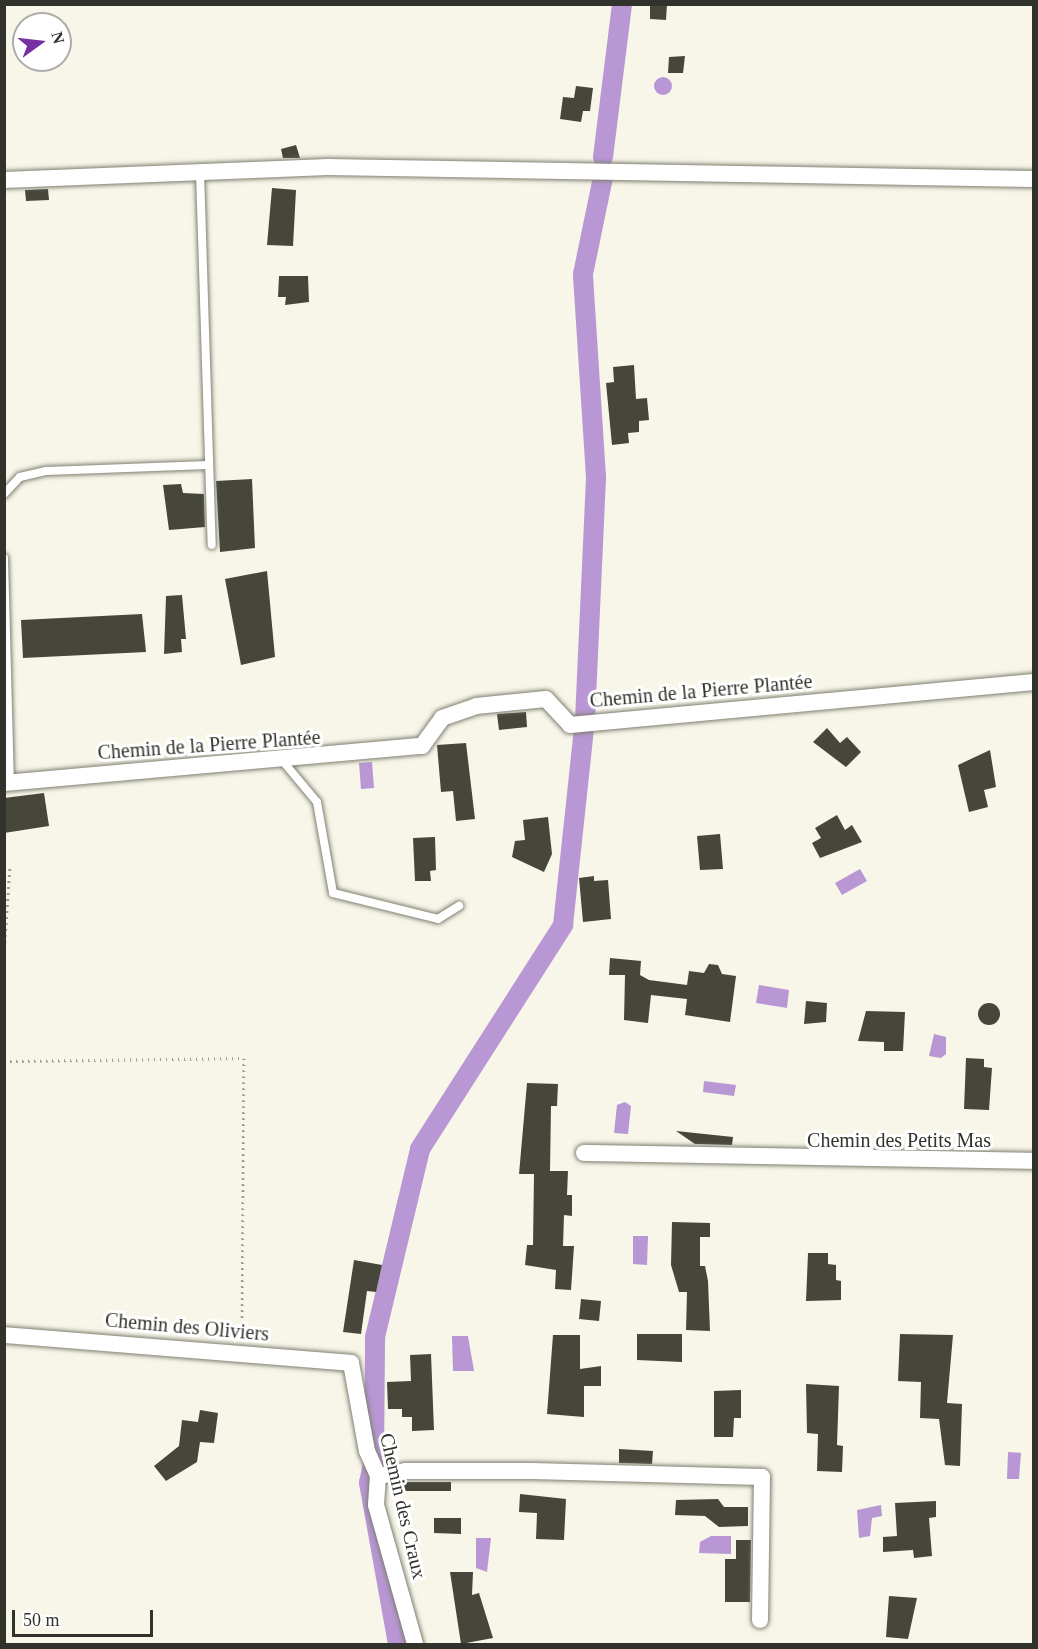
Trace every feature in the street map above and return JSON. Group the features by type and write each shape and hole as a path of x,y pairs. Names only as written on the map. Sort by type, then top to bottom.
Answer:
{"street":[{"path":"4,180 351,167 1034,178"},
{"name":"Chemin de la Pierre Plantée","path":"7,783 422,746 442,718 476,706 546,699 570,725 1034,682"},
{"name":"Chemin des Petits Mas","path":"584,1153 764,1160 1034,1161"},
{"name":"Chemin des Oliviers","path":"4,1335 242,1352 351,1363 356,1376"},
{"name":"Chemin des Craux","path":"356,1376 368,1452 378,1476 376,1504 415,1644"},
{"path":"378,1476 405,1471 532,1471 762,1477 760,1620"}],"lane":[{"path":"200,172 212,545"},
{"path":"4,494 20,477 46,471 208,465"},
{"path":"4,558 7,783"},
{"path":"281,759 317,802 333,893 438,919 459,906"}],"path":[{"path":"4,954 10,867"},
{"path":"4,1061 244,1058 242,1352"}],"shaded area":[{"path":"659,77 667,77 672,82 670,93 659,95 654,90 654,82"},
{"path":"372,762 374,788 361,789 359,763"},
{"path":"860,869 867,881 842,895 835,883"},
{"path":"759,985 789,990 787,1008 756,1003"},
{"path":"934,1034 946,1037 946,1054 941,1058 929,1056"},
{"path":"704,1081 736,1085 734,1096 703,1092"},
{"path":"625,1102 631,1106 628,1134 614,1133 617,1105"},
{"path":"633,1236 648,1236 647,1265 633,1264"},
{"path":"452,1336 468,1336 474,1371 453,1371"},
{"path":"1008,1452 1021,1453 1019,1479 1007,1479"},
{"path":"881,1505 882,1516 872,1518 870,1536 859,1538 857,1510"},
{"path":"711,1536 731,1536 731,1554 699,1553 700,1542"},
{"path":"476,1538 491,1538 487,1572 476,1568"}],"building":[{"path":"650,4 667,4 666,20 650,19"},
{"path":"685,56 683,73 668,73 669,57"},
{"path":"576,86 593,88 590,111 583,111 581,122 560,119 563,97 574,98"},
{"path":"296,145 300,158 283,158 281,149"},
{"path":"272,188 296,190 293,246 267,245"},
{"path":"48,189 49,200 26,201 25,190"},
{"path":"279,276 308,276 309,302 285,305 286,297 278,297"},
{"path":"634,365 636,399 647,398 649,420 639,421 639,432 628,433 629,443 612,445 606,383 614,382 613,367"},
{"path":"252,479 255,548 220,552 216,481"},
{"path":"181,484 183,493 204,494 205,527 169,530 163,485"},
{"path":"267,571 275,657 241,665 225,579"},
{"path":"182,595 186,639 181,639 182,652 164,654 166,596"},
{"path":"142,614 146,652 23,658 21,620"},
{"path":"526,712 527,727 499,730 497,714"},
{"path":"827,728 840,743 847,737 861,752 846,767 813,742"},
{"path":"466,743 475,819 456,821 453,791 441,792 437,745"},
{"path":"990,750 996,787 984,790 988,807 969,812 958,765"},
{"path":"44,793 49,826 4,833 4,798"},
{"path":"837,815 845,830 852,825 862,842 820,858 812,843 821,838 815,828"},
{"path":"548,817 552,854 544,872 512,857 515,841 525,840 523,820"},
{"path":"720,834 723,869 700,870 697,836"},
{"path":"435,837 436,870 430,871 431,881 415,881 413,838"},
{"path":"594,876 594,881 608,880 611,919 583,922 579,878"},
{"path":"610,958 641,961 640,975 649,980 687,985 689,971 704,973 709,964 718,965 722,974 736,976 730,1022 685,1015 687,999 651,995 648,1023 624,1020 625,975 609,975"},
{"path":"806,1001 827,1003 826,1022 804,1024"},
{"path":"989,1003 997,1006 1000,1014 997,1022 989,1025 981,1022 978,1014 981,1006"},
{"path":"866,1011 905,1012 903,1051 884,1051 884,1042 858,1041"},
{"path":"966,1058 984,1059 984,1067 992,1068 989,1110 964,1109"},
{"path":"527,1083 558,1084 557,1106 551,1106 550,1171 568,1171 567,1195 572,1195 572,1216 564,1215 563,1246 574,1246 571,1290 555,1289 556,1270 525,1265 527,1245 533,1245 534,1174 519,1174"},
{"path":"676,1131 733,1137 732,1145 695,1144"},
{"path":"672,1222 710,1223 710,1237 700,1237 700,1266 705,1266 708,1281 710,1331 686,1330 687,1292 679,1292 671,1265"},
{"path":"808,1253 828,1253 828,1264 836,1265 836,1280 841,1281 841,1300 806,1301"},
{"path":"354,1260 382,1265 376,1292 367,1291 361,1334 343,1332"},
{"path":"581,1299 601,1301 599,1321 579,1319"},
{"path":"637,1334 682,1334 682,1362 637,1360"},
{"path":"900,1334 953,1335 947,1403 962,1404 960,1466 945,1465 939,1419 920,1418 921,1382 898,1381"},
{"path":"553,1335 580,1335 580,1369 601,1366 601,1386 584,1386 584,1417 547,1414"},
{"path":"431,1354 434,1430 412,1431 412,1417 402,1417 402,1409 388,1409 387,1382 411,1381 410,1355"},
{"path":"806,1384 839,1386 837,1445 843,1446 842,1472 817,1471 818,1434 807,1433"},
{"path":"741,1390 741,1418 734,1418 733,1437 714,1437 714,1391"},
{"path":"200,1410 218,1413 214,1443 200,1442 197,1462 166,1481 154,1466 179,1446 182,1420 198,1422"},
{"path":"619,1449 653,1451 652,1464 619,1463"},
{"path":"451,1482 451,1491 391,1491 391,1484"},
{"path":"520,1494 566,1499 564,1540 536,1539 537,1513 519,1512"},
{"path":"718,1499 724,1507 748,1507 748,1526 719,1527 705,1516 675,1515 676,1500"},
{"path":"936,1501 936,1517 929,1518 932,1556 914,1558 913,1550 883,1552 883,1537 897,1536 895,1503"},
{"path":"434,1518 461,1518 461,1534 434,1533"},
{"path":"736,1540 751,1540 750,1602 725,1602 725,1559 736,1559"},
{"path":"450,1572 473,1572 472,1595 479,1593 493,1638 461,1644"},
{"path":"889,1596 917,1598 908,1639 886,1637"}],"waterway":[{"path":"603,157 622,4"},
{"path":"585,720 596,477 583,274 603,177"},
{"path":"398,1644 369,1483 374,1460 375,1337 420,1149 563,925 584,730"}]}
